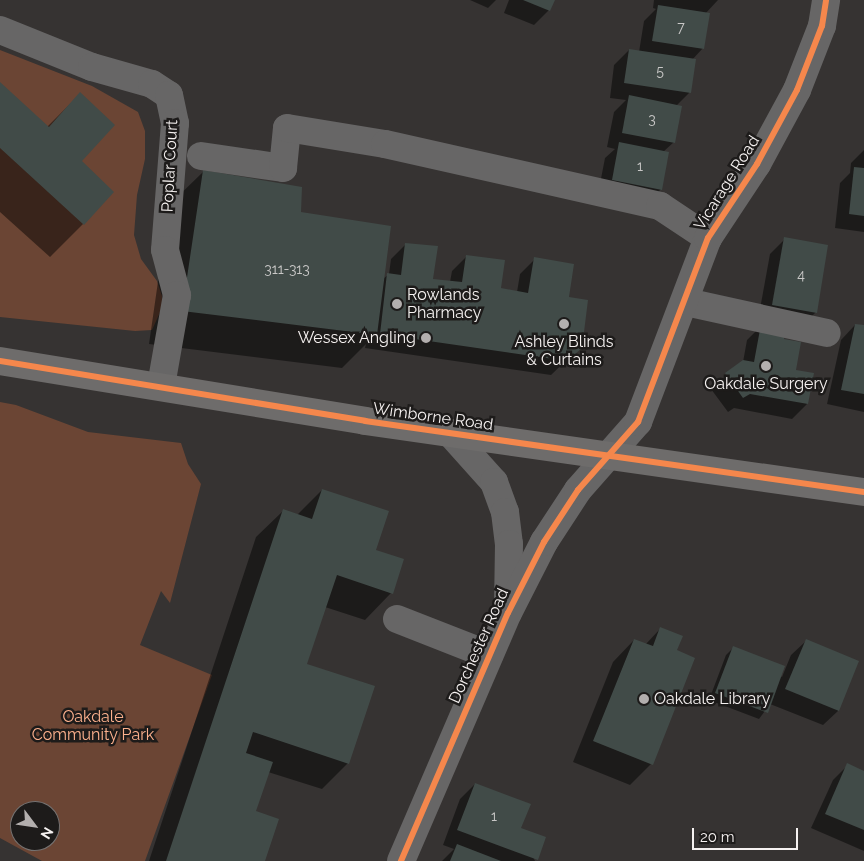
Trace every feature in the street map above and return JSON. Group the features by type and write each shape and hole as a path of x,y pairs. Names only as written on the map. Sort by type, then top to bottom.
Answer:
{"highway":[{"name":"Wimborne Road","path":"0,362 608,458 864,492"}],"street":[{"name":"Vicarage Road","path":"608,458 638,422 686,302 708,238 757,164 797,90 822,26 826,0"},
{"name":"Poplar Court","path":"0,30 92,67 152,84 169,95 175,123 165,250 177,295 161,386"},
{"path":"201,156 283,168 287,128 385,144 660,206 708,238"},
{"path":"686,302 827,333"},
{"path":"450,433 494,482 505,512 509,544 508,613"},
{"name":"Dorchester Road","path":"402,861 489,655 544,542 578,490 608,458"},
{"path":"397,620 489,655"}],"green space":[{"path":"0,50 92,86 138,112 145,131 145,159 137,195 134,235 141,259 157,281 162,296 162,308 152,330 135,331 0,317"},
{"name":"Oakdale Community Park","path":"0,402 16,405 88,432 181,443 188,464 201,484 170,603 161,591 140,645 212,675 145,861 42,861 24,851 60,851 60,801 10,801 10,843 0,838"}],"building":[{"path":"523,0 555,0 550,11"},
{"path":"658,5 710,13 704,49 652,41"},
{"path":"629,49 696,59 691,93 624,83"},
{"path":"0,82 49,127 80,92 115,125 82,161 114,192 84,225 0,148"},
{"path":"629,95 682,106 675,143 622,133"},
{"path":"619,142 669,152 662,190 612,180"},
{"path":"854,167 864,168 864,216 849,214"},
{"path":"203,170 302,187 301,212 391,226 377,335 182,311"},
{"path":"784,237 828,245 817,313 772,305"},
{"path":"405,243 438,246 433,279 462,282 466,255 505,260 501,288 528,293 534,257 574,264 569,297 588,300 582,348 567,361 380,334 387,273 401,275"},
{"name":"Oakdale Surgery","path":"761,324 786,328 784,339 801,342 796,370 814,373 808,404 750,394 743,398 725,373 743,360 754,362"},
{"path":"855,324 864,325 864,394 841,390"},
{"path":"322,489 389,511 376,550 404,559 393,594 337,575 307,664 375,686 349,764 253,732 246,753 273,762 256,811 279,819 265,861 166,861 283,509 312,519"},
{"name":"Oakdale Library","path":"660,627 683,636 677,650 695,658 653,765 593,741 634,639 653,646"},
{"path":"806,639 859,661 839,711 785,689"},
{"path":"733,646 785,666 768,713 715,693"},
{"path":"847,763 864,771 864,830 825,814"},
{"path":"475,783 531,804 521,828 546,837 538,860 457,830"},
{"path":"457,844 501,861 450,861"}],"cycle path":[{"path":"401,861 508,613 544,542 578,490 638,422 708,238 757,164 797,90 822,26 826,0"},
{"path":"0,361 365,421 864,492"}],"place":[{"name":"Rowlands Pharmacy","path":"397,304"},
{"name":"Ashley Blinds & Curtains","path":"564,324"},
{"name":"Wessex Angling","path":"426,338"},
{"name":"Oakdale Surgery","path":"766,366"},
{"name":"Oakdale Library","path":"644,699"}]}
